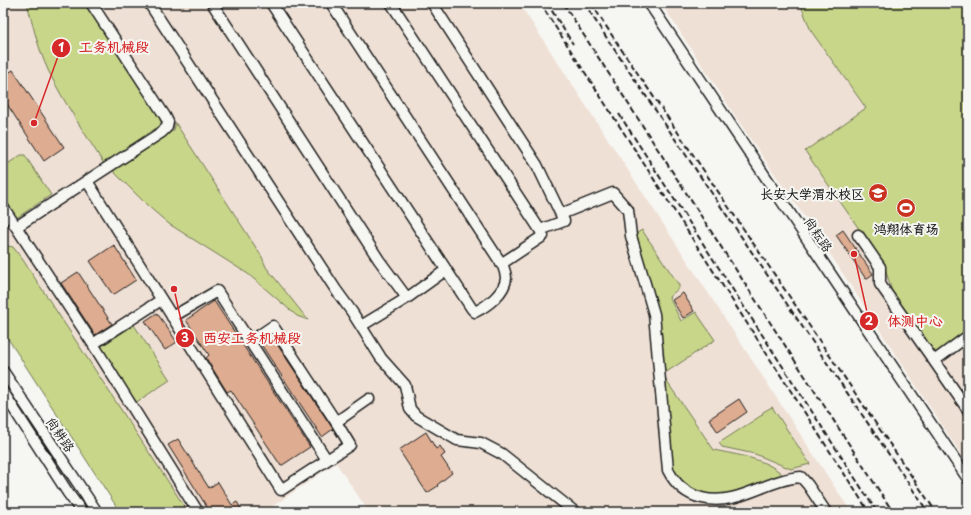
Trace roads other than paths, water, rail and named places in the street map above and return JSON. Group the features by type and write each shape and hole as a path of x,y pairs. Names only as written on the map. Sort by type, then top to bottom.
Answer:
{"street":[{"path":"16,227 162,132 167,127 168,122 91,3"},
{"path":"149,3 381,358 405,386 410,409 416,416 457,440 481,443 502,454 575,512"},
{"path":"212,3 379,260 406,298"},
{"path":"271,3 472,310 475,312 491,302 503,287 506,277 501,264 331,3"},
{"path":"391,3 543,236 501,264"},
{"path":"432,3 537,165 561,214 564,221 540,230"},
{"name":"尚耘路","path":"649,3 968,479"},
{"path":"87,181 282,490 350,445 273,326 251,341"},
{"path":"561,214 613,193 628,210 631,236 654,314 668,470 674,481 683,490 695,497 717,501 744,495 791,478 801,477 826,512"},
{"path":"3,207 93,344 198,512"},
{"path":"858,235 880,267 880,284 968,410"},
{"path":"361,326 406,298 446,270"},
{"path":"172,317 217,291 251,341 327,460"},
{"path":"93,344 161,300"},
{"path":"934,361 968,336"},
{"name":"尚耕路","path":"3,371 97,512"},
{"name":"尚耕路","path":"3,392 68,493 82,512"},
{"path":"336,422 369,399"}],"railway":[{"path":"540,3 869,512"},
{"path":"547,3 573,44"},
{"path":"563,3 893,512"},
{"path":"584,3 928,512"},
{"path":"591,3 936,512"},
{"path":"619,114 877,512"}],"place":[{"name":"工务机械段","path":"34,123"},
{"name":"长安大学渭水校区","path":"878,193"},
{"name":"鸿翔体育场","path":"906,208"},
{"name":"体测中心","path":"854,254"},
{"name":"西安工务机械段","path":"174,289"}]}
